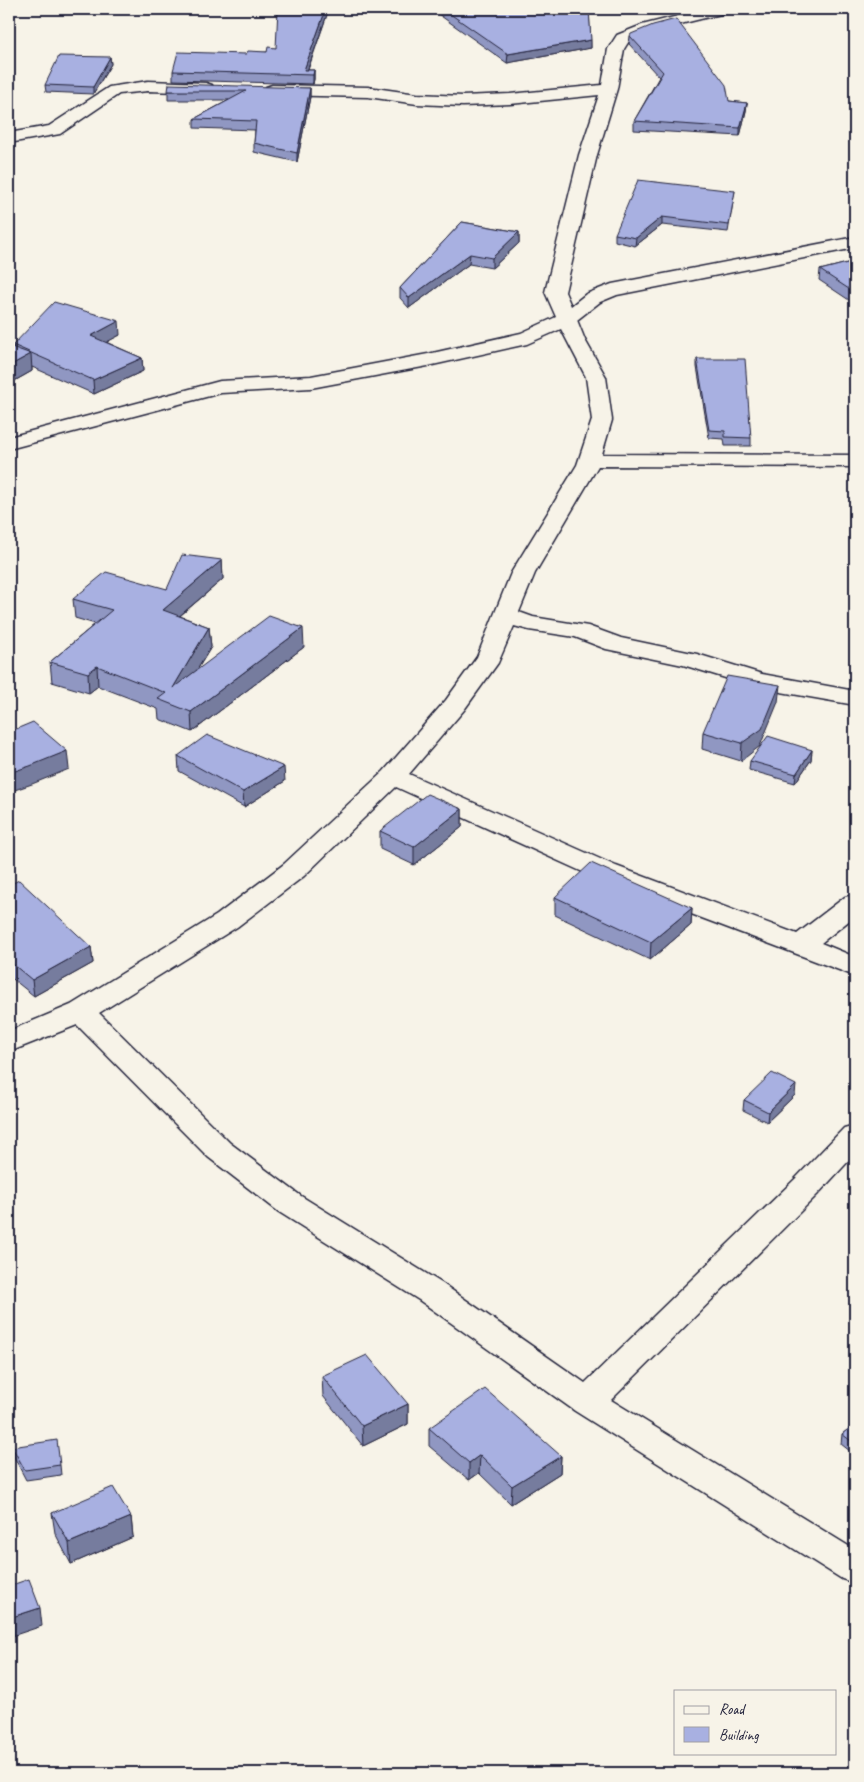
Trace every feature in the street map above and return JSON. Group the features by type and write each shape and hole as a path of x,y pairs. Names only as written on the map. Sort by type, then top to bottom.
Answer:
{"street":[{"path":"9,1042 81,1012 227,921 294,870 393,776 455,705 489,658 523,573 589,460 602,420 596,377 574,340 556,292 588,155 609,89 616,49 623,38 647,28 724,9"},
{"path":"9,138 54,130 115,90 128,87 225,88"},
{"path":"254,89 368,92 417,99 463,101 510,99 609,89"},
{"path":"9,443 220,388 311,382 527,338 566,319 593,298 612,290 855,243"},
{"path":"9,431 35,435"},
{"path":"589,460 855,461"},
{"path":"506,615 530,623 580,631 615,644 688,659 758,681 855,698"},
{"path":"393,776 606,872 855,967"},
{"path":"801,945 855,903"},
{"path":"81,1012 218,1150 290,1204 431,1292 587,1402 855,1568"},
{"path":"587,1402 806,1187 855,1136"}],"building":[{"path":"278,9 326,9 304,70 314,70 313,75 173,71 178,52 246,54 248,51 267,52 268,47 276,48"},
{"path":"443,9 589,9 591,40 508,54"},
{"path":"676,19 726,85 729,101 747,103 740,128 634,121 663,72 630,36 653,25"},
{"path":"59,56 110,57 93,87 45,85"},
{"path":"169,84 310,88 297,153 254,143 256,121 194,119 246,91 168,91"},
{"path":"638,180 735,191 729,225 662,217 636,238 615,234"},
{"path":"462,222 519,232 492,258 470,254 409,298 400,288"},
{"path":"855,261 855,293 820,270"},
{"path":"54,302 119,321 91,336 142,358 93,380 13,345"},
{"path":"9,346 31,354 9,366"},
{"path":"697,359 745,359 751,438 725,437 725,431 709,430"},
{"path":"182,555 222,560 163,610 209,627 173,688 269,616 303,628 191,712 158,699 166,693 97,666 88,673 50,662 112,610 73,599 106,572 167,589"},
{"path":"727,676 780,685 762,729 742,743 703,732"},
{"path":"33,722 67,751 9,773 9,732"},
{"path":"207,735 284,767 243,792 178,756"},
{"path":"768,736 812,750 796,774 750,761"},
{"path":"427,794 462,809 414,847 380,831"},
{"path":"591,863 692,908 651,942 555,897"},
{"path":"19,880 91,947 32,980 9,961 9,885"},
{"path":"772,1073 796,1085 768,1112 744,1100"},
{"path":"367,1355 408,1404 362,1426 322,1376"},
{"path":"485,1389 561,1456 512,1486 480,1455 469,1463 429,1428"},
{"path":"855,1424 855,1444 842,1434"},
{"path":"57,1440 60,1465 25,1470 12,1447"},
{"path":"113,1487 131,1517 69,1543 52,1513"},
{"path":"29,1579 40,1608 9,1618 9,1586"}]}
